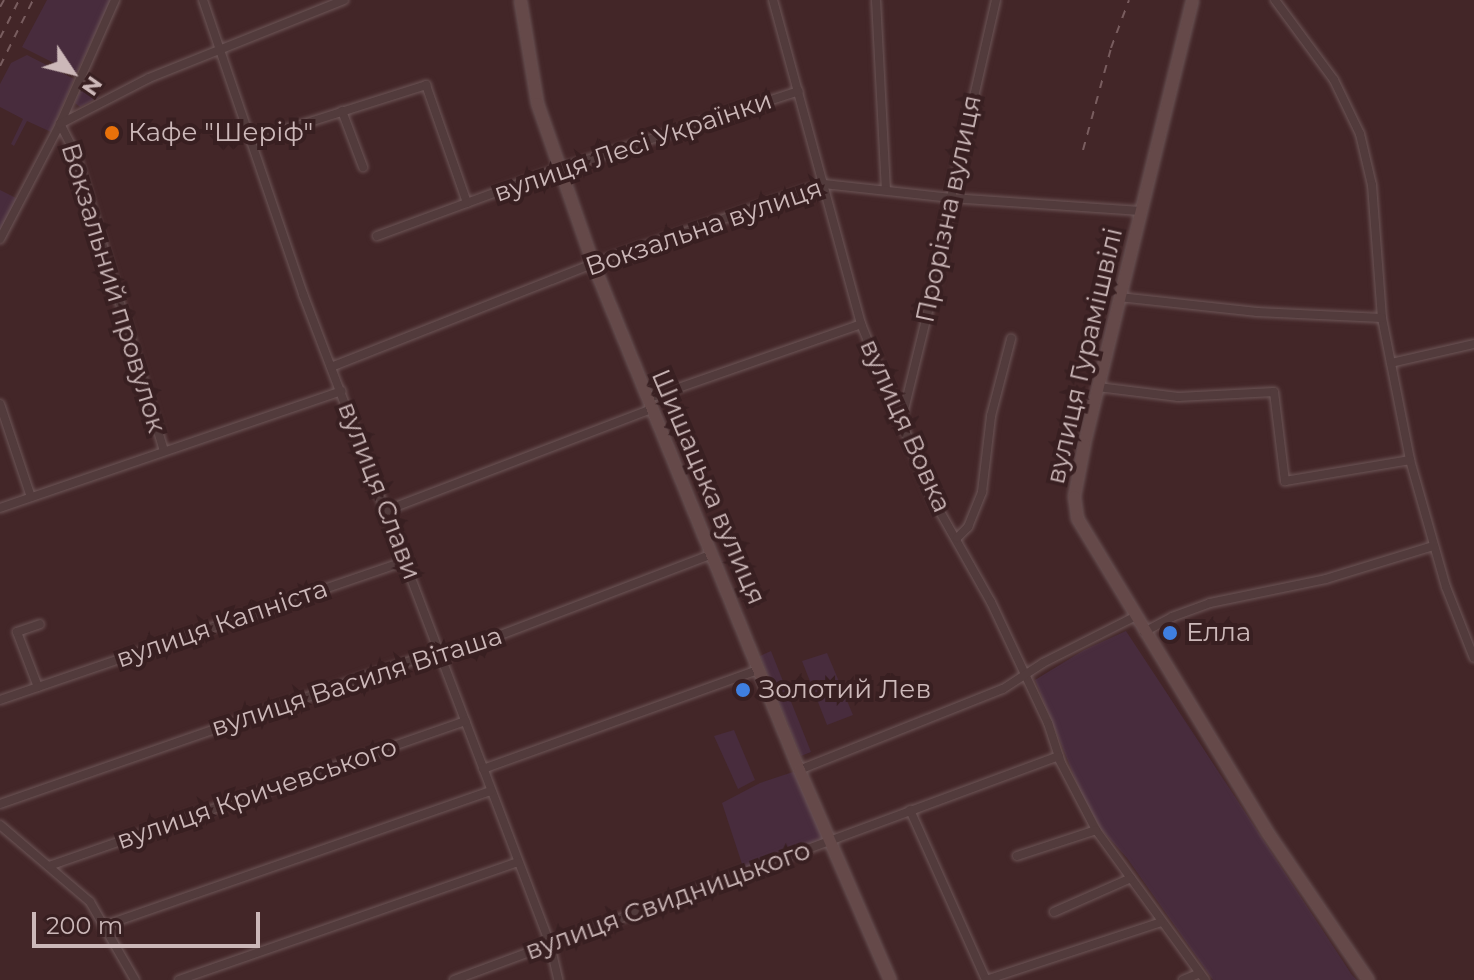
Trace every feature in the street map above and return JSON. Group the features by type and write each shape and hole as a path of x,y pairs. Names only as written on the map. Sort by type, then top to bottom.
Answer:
{"main road":[{"name":"Шишацька вулиця","path":"520,0 537,103 593,264 799,770 834,840 890,980"},
{"name":"вулиця Гурамішвілі","path":"1192,0 1098,387 1075,507 1085,537 1143,632 1274,843 1368,980"}],"street":[{"path":"0,239 60,124 115,0"},
{"name":"вулиця Слави","path":"203,0 303,294 550,944 558,980"},
{"path":"60,124 149,78 344,0"},
{"name":"вулиця Вовка","path":"773,0 861,324 934,501 957,538 1026,674 1059,756 1096,830 1202,977"},
{"path":"876,0 886,190"},
{"name":"Прорізна вулиця","path":"902,418 940,262 951,198 996,0"},
{"path":"1275,0 1334,80 1360,134 1372,185 1382,318 1410,460 1433,546 1474,658"},
{"name":"вулиця Лесі Українки","path":"253,140 423,85 429,86 467,203"},
{"name":"вулиця Лесі Українки","path":"377,236 559,169 799,91"},
{"path":"342,111 363,167"},
{"name":"Вокзальний провулок","path":"60,124 75,153 164,451"},
{"name":"Вокзальна вулиця","path":"331,367 593,264 824,184 951,198 1141,211"},
{"path":"1119,297 1257,312 1382,318"},
{"path":"387,510 649,404 861,324"},
{"path":"957,538 968,527 982,492 991,416 1011,339"},
{"path":"1391,363 1474,344"},
{"path":"1098,387 1178,397 1274,392 1285,481 1410,460"},
{"path":"0,508 341,391"},
{"path":"0,404 31,497"},
{"path":"1143,632 1210,603 1326,579 1433,546"},
{"name":"вулиця Василя Віташа","path":"0,804 421,657 440,658 713,554"},
{"name":"вулиця Капніста","path":"0,700 406,561"},
{"path":"799,770 1003,689 1134,617"},
{"path":"38,687 17,632 40,624"},
{"path":"483,769 758,670"},
{"name":"вулиця Кричевського","path":"49,866 465,721"},
{"name":"вулиця Свидницького","path":"454,980 1059,756"},
{"path":"103,926 491,791"},
{"path":"910,810 986,980 1161,922"},
{"path":"0,825 90,902 135,980"},
{"path":"1017,856 1096,830"},
{"path":"179,980 518,862"},
{"path":"1054,912 1131,878"},
{"path":"1183,980 1202,977"}],"shaded area":[{"path":"47,0 111,0 76,74 22,47"},
{"path":"27,55 74,79 51,132 27,121 14,146 11,144 23,119 0,107 0,84 11,63"},
{"path":"85,89 99,97 80,107 75,103 80,91"},
{"path":"0,190 18,199 0,231"},
{"path":"1126,631 1357,980 1213,980 1127,858 1101,829 1081,793 1035,680 1084,650"},
{"path":"771,651 811,752 801,756 760,656"},
{"path":"827,653 853,715 827,725 802,661"},
{"path":"734,730 755,780 738,789 714,736"},
{"path":"799,770 831,842 745,873 722,803 760,783"}],"railway":[{"path":"0,7 4,0"},
{"path":"0,38 19,0"},
{"path":"0,66 33,0"},
{"path":"1083,150 1111,48 1129,0"}],"place":[{"name":"Кафе \"Шеріф\"","path":"112,133"},
{"name":"Елла","path":"1170,633"},
{"name":"Золотий Лев","path":"743,690"}]}
